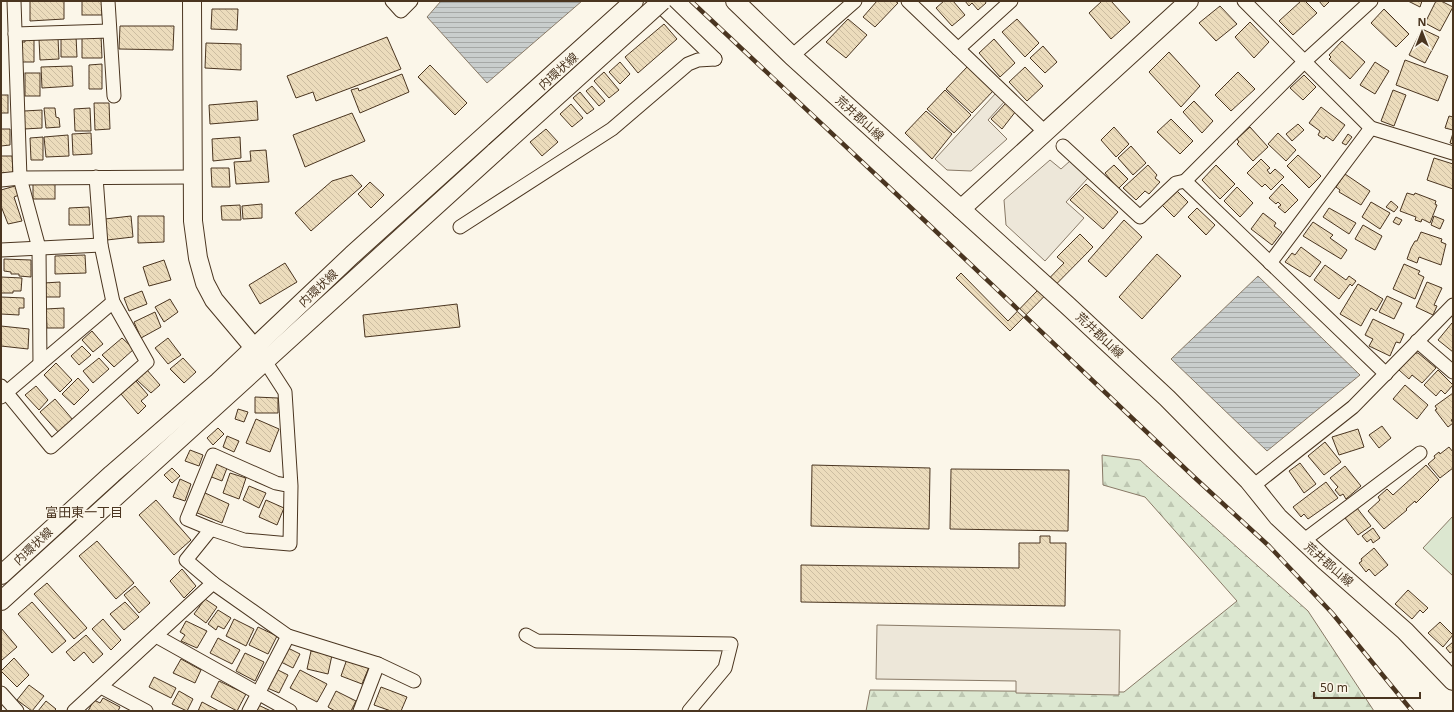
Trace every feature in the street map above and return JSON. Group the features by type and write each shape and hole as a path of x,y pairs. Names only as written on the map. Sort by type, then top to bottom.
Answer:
{"street":[{"path":"14,1 20,178 39,248 40,364"},
{"path":"108,1 114,96"},
{"path":"192,1 193,221 198,258 205,283 214,300 260,355 285,392 291,486 290,544 244,540 211,529 186,518 213,455 276,483 291,486"},
{"path":"392,1 401,11 411,1"},
{"name":"内環状線","path":"1,575 112,474 218,382 260,355 352,255 634,1"},
{"path":"460,227 612,129 688,64 698,60 715,59 655,1"},
{"name":"内環状線","path":"1,601 260,355 495,152 662,1"},
{"name":"荒井郡山線","path":"735,1 792,56 1067,305 1167,398 1253,486 1278,517 1404,631 1453,681"},
{"path":"792,56 855,1"},
{"path":"908,1 1046,133"},
{"path":"958,49 1011,1"},
{"path":"961,209 1189,1"},
{"path":"1244,1 1370,128 1453,153"},
{"path":"1063,146 1140,217 1176,183 1185,181 1304,62 1371,1"},
{"path":"15,34 109,31"},
{"path":"1270,263 1370,128"},
{"path":"96,177 101,245 113,302 147,362 51,447 2,392 40,364 113,302"},
{"path":"1,180 20,178 192,177"},
{"path":"1185,181 1386,374"},
{"path":"1,250 101,245"},
{"path":"1253,486 1353,407 1453,305"},
{"path":"1417,341 1453,372"},
{"path":"1303,541 1420,453"},
{"path":"211,529 186,560 213,583 288,636 378,664 414,681"},
{"path":"74,711 213,583"},
{"path":"526,635 537,641 731,644 725,668 689,711"},
{"path":"156,636 290,711"},
{"path":"249,711 288,636"},
{"path":"360,711 378,664"},
{"path":"101,687 146,711"},
{"path":"1,694 17,711"}],"green space":[{"path":"1102,455 1140,460 1308,611 1374,711 866,711 870,690 1124,692 1237,601 1145,497 1103,485"},
{"path":"1453,516 1453,576 1423,548"}],"shaded area":[{"path":"441,1 582,1 487,83 427,17"},
{"path":"996,93 1005,101 988,120 1007,139 971,171 947,170 935,159"},
{"path":"1050,160 1061,169 1070,161 1088,178 1066,202 1084,218 1045,261 1006,225 1004,200"},
{"path":"1258,276 1360,375 1267,451 1171,359"},
{"path":"877,625 1120,630 1119,695 1016,693 1016,681 876,679"}],"building":[{"path":"30,1 64,1 64,19 30,21"},
{"path":"82,1 102,1 102,15 82,15"},
{"path":"877,1 895,1 898,3 875,27 863,17"},
{"path":"944,1 953,1 965,15 952,26 936,8"},
{"path":"965,1 985,1 986,3 978,10 972,3 969,6"},
{"path":"1102,1 1111,1 1130,22 1111,39 1089,13"},
{"path":"1301,1 1305,1 1317,13 1293,35 1279,21"},
{"path":"1319,1 1330,1 1324,7"},
{"path":"1408,1 1422,1 1420,7"},
{"path":"1436,1 1441,1 1453,7 1440,31 1425,23"},
{"path":"1220,6 1237,24 1216,41 1199,23"},
{"path":"212,9 238,9 237,30 211,29"},
{"path":"1384,9 1409,34 1396,47 1371,23"},
{"path":"848,19 867,35 846,58 826,42"},
{"path":"1017,19 1039,43 1025,57 1002,32"},
{"path":"1250,22 1269,42 1254,58 1235,37"},
{"path":"664,24 677,39 638,73 625,57"},
{"path":"120,26 174,26 173,50 119,49"},
{"path":"1422,29 1439,37 1425,63 1409,55"},
{"path":"76,36 77,57 61,57 61,37"},
{"path":"82,36 101,36 102,58 82,58"},
{"path":"387,37 401,69 316,101 313,92 296,98 287,76"},
{"path":"58,38 59,59 40,60 39,39"},
{"path":"25,39 34,39 34,62 21,62 20,42 25,42"},
{"path":"994,39 1015,63 1000,77 979,53"},
{"path":"1342,41 1365,62 1350,79 1329,59 1331,57 1329,55"},
{"path":"206,43 241,44 241,70 205,68"},
{"path":"1043,46 1057,62 1045,73 1030,58"},
{"path":"1169,52 1200,86 1181,107 1149,72"},
{"path":"1405,60 1448,76 1438,101 1396,85"},
{"path":"620,62 630,74 620,84 609,72"},
{"path":"1375,62 1389,71 1375,94 1360,85"},
{"path":"102,64 102,89 89,89 89,65"},
{"path":"430,65 467,103 455,115 418,77"},
{"path":"72,66 73,86 42,88 41,67"},
{"path":"968,66 994,90 972,113 946,89"},
{"path":"1025,67 1043,86 1027,101 1009,82"},
{"path":"604,72 619,90 609,98 594,81"},
{"path":"1238,72 1255,89 1231,111 1215,95"},
{"path":"25,73 40,73 40,96 25,96"},
{"path":"402,74 409,92 360,113 351,90 358,88 359,91"},
{"path":"1304,75 1316,87 1303,100 1290,88"},
{"path":"592,86 605,101 599,106 586,91"},
{"path":"945,90 971,115 954,133 927,109"},
{"path":"1393,90 1406,95 1394,126 1381,121"},
{"path":"580,92 594,109 587,114 573,98"},
{"path":"1,95 8,95 8,113 1,113"},
{"path":"257,101 258,120 210,124 209,105"},
{"path":"1194,101 1213,121 1202,133 1183,112"},
{"path":"94,103 109,103 110,129 95,130"},
{"path":"1006,103 1016,111 1002,129 991,119"},
{"path":"571,104 583,118 572,127 560,114"},
{"path":"1321,107 1345,125 1333,141 1326,136 1324,139 1318,135 1320,131 1309,123"},
{"path":"44,108 55,108 56,117 59,118 60,127 46,128"},
{"path":"90,108 91,131 75,131 74,109"},
{"path":"42,110 42,128 24,129 24,111"},
{"path":"926,111 952,134 932,159 905,133"},
{"path":"352,113 365,141 305,167 293,135"},
{"path":"1449,116 1453,117 1453,130 1445,128"},
{"path":"1171,119 1193,141 1180,154 1157,132"},
{"path":"1298,124 1304,130 1292,141 1286,134"},
{"path":"1114,127 1129,144 1116,157 1101,140"},
{"path":"1250,127 1268,147 1253,161 1237,144 1239,142 1237,139"},
{"path":"1,129 10,129 10,145 1,146"},
{"path":"546,129 558,142 542,156 530,142"},
{"path":"91,133 92,154 73,155 72,134"},
{"path":"1278,133 1296,150 1286,161 1268,144"},
{"path":"1453,133 1453,144 1450,143"},
{"path":"1348,134 1352,137 1346,145 1342,143"},
{"path":"68,135 69,156 46,157 44,137"},
{"path":"43,137 43,160 31,160 30,138"},
{"path":"240,137 241,158 213,161 212,139"},
{"path":"1131,146 1146,163 1133,175 1118,158"},
{"path":"266,150 269,182 236,184 234,162 251,161 250,151"},
{"path":"1298,155 1321,176 1309,188 1287,166"},
{"path":"1,156 12,156 13,173 1,173"},
{"path":"1434,158 1453,164 1453,189 1427,180"},
{"path":"1261,159 1270,168 1267,170 1270,174 1275,169 1284,177 1271,190 1265,184 1262,187 1247,173"},
{"path":"1114,165 1128,179 1118,189 1105,173"},
{"path":"1148,165 1157,175 1155,178 1160,182 1149,194 1145,191 1136,200 1123,188"},
{"path":"1216,165 1235,184 1220,199 1202,180"},
{"path":"211,168 229,168 230,187 212,187"},
{"path":"1345,174 1370,191 1361,205 1339,192 1340,190 1336,187"},
{"path":"352,175 362,186 311,231 295,213 332,181"},
{"path":"370,182 384,195 371,208 358,194"},
{"path":"33,184 55,184 55,199 33,199"},
{"path":"1086,184 1118,212 1103,229 1070,200"},
{"path":"1282,184 1298,200 1285,213 1278,207 1281,205 1278,202 1276,204 1269,198"},
{"path":"15,186 19,195 14,197 22,221 8,224 1,206 1,190"},
{"path":"1237,187 1253,203 1240,217 1224,201"},
{"path":"1176,190 1188,202 1174,217 1162,205"},
{"path":"1407,193 1414,195 1415,193 1436,201 1435,204 1437,205 1430,223 1422,219 1421,222 1415,220 1416,217 1400,211"},
{"path":"1391,201 1398,207 1394,212 1386,207"},
{"path":"1371,202 1390,213 1380,229 1362,217"},
{"path":"262,204 262,218 243,219 242,206"},
{"path":"240,205 241,220 222,220 221,206"},
{"path":"89,207 90,225 69,225 69,208"},
{"path":"1197,208 1215,225 1206,235 1188,217"},
{"path":"1329,208 1356,223 1349,234 1323,217"},
{"path":"1263,213 1276,223 1274,226 1282,232 1272,245 1251,229"},
{"path":"131,216 133,237 107,240 105,219"},
{"path":"138,216 164,216 164,242 138,243"},
{"path":"1434,216 1444,220 1440,229 1431,225"},
{"path":"1396,217 1402,220 1399,225 1393,222"},
{"path":"1124,220 1142,237 1106,277 1088,261"},
{"path":"1313,222 1333,235 1330,238 1347,250 1341,259 1303,236"},
{"path":"1363,225 1382,236 1375,250 1355,239"},
{"path":"1421,232 1442,239 1441,242 1446,244 1441,265 1419,257 1417,263 1407,259 1411,248 1415,241 1417,241"},
{"path":"1080,234 1093,247 1010,331 956,278 961,273 1008,321 1064,263 1057,257"},
{"path":"1301,247 1321,262 1310,277 1285,262 1292,253 1295,255"},
{"path":"1157,254 1181,276 1142,319 1119,297"},
{"path":"85,255 86,273 55,274 55,256"},
{"path":"4,259 31,260 31,277 19,276 19,274 11,274 11,272 4,271"},
{"path":"164,260 171,280 149,286 143,267"},
{"path":"285,263 297,282 260,304 249,285"},
{"path":"1404,264 1420,271 1418,274 1424,277 1415,299 1393,289"},
{"path":"1325,265 1346,280 1349,276 1356,281 1352,286 1350,284 1339,299 1314,280"},
{"path":"1,277 22,278 21,291 1,293"},
{"path":"60,282 60,297 45,297 44,283"},
{"path":"1427,282 1442,288 1434,305 1437,306 1433,315 1416,307"},
{"path":"1358,284 1383,299 1376,311 1371,308 1361,326 1340,314"},
{"path":"142,291 147,304 129,311 124,298"},
{"path":"1387,296 1402,303 1394,319 1379,312"},
{"path":"1,297 24,298 24,308 19,308 19,315 1,314"},
{"path":"170,299 178,312 164,322 155,307"},
{"path":"457,304 460,327 365,337 363,315"},
{"path":"64,308 64,328 47,328 46,309"},
{"path":"155,312 161,327 141,338 134,322"},
{"path":"1373,319 1404,334 1400,343 1396,342 1390,356 1369,346 1373,339 1365,335"},
{"path":"1452,323 1453,324 1453,352 1438,340"},
{"path":"1,326 29,329 28,349 1,346"},
{"path":"92,331 103,344 93,352 82,340"},
{"path":"122,338 134,349 114,367 102,355"},
{"path":"168,338 181,355 168,364 155,348"},
{"path":"82,346 91,355 79,365 71,356"},
{"path":"1414,353 1418,353 1436,368 1422,383 1412,375 1409,379 1399,370"},
{"path":"99,358 109,369 93,383 83,371"},
{"path":"183,358 196,372 184,383 170,369"},
{"path":"56,363 72,380 60,392 44,375"},
{"path":"147,370 160,385 151,393 137,380"},
{"path":"1438,370 1453,385 1445,394 1441,390 1436,396 1424,385"},
{"path":"78,378 89,390 74,405 62,394"},
{"path":"136,381 148,395 141,401 146,406 138,414 121,394"},
{"path":"1405,385 1428,405 1417,419 1393,399"},
{"path":"36,386 48,400 39,410 25,395"},
{"path":"1453,393 1453,419 1451,420 1453,423 1448,427 1435,410 1437,409 1435,406"},
{"path":"255,397 278,398 278,413 255,413"},
{"path":"55,399 73,420 59,433 40,412"},
{"path":"238,409 248,412 244,422 235,419"},
{"path":"256,419 279,429 270,452 246,443"},
{"path":"1382,426 1391,438 1379,448 1369,435"},
{"path":"218,428 224,434 213,445 207,438"},
{"path":"1358,429 1364,447 1339,455 1332,437"},
{"path":"227,436 239,441 234,452 223,447"},
{"path":"1325,442 1341,462 1324,475 1308,456"},
{"path":"1449,447 1453,452 1453,468 1440,478 1428,464 1435,458 1434,456 1439,452 1440,454"},
{"path":"190,450 203,455 199,466 185,461"},
{"path":"214,463 227,468 222,481 209,476"},
{"path":"1300,463 1316,484 1304,493 1289,471"},
{"path":"812,465 930,468 929,529 811,526"},
{"path":"1426,465 1439,480 1416,503 1415,501 1406,509 1407,510 1384,529 1368,511 1380,500 1378,497 1387,489 1393,495"},
{"path":"1345,466 1361,486 1346,499 1343,494 1340,496 1335,490 1338,487 1330,478"},
{"path":"172,468 180,476 172,483 164,475"},
{"path":"951,469 1069,470 1068,531 950,529"},
{"path":"230,473 246,478 239,499 223,493"},
{"path":"180,479 191,484 185,501 173,497"},
{"path":"1326,482 1338,498 1308,519 1304,514 1301,517 1293,507"},
{"path":"249,486 266,493 259,508 243,500"},
{"path":"203,492 229,504 222,523 195,512"},
{"path":"156,500 191,540 174,555 139,515"},
{"path":"266,500 284,508 277,525 259,517"},
{"path":"1357,508 1371,526 1358,535 1345,518"},
{"path":"1373,528 1380,538 1373,543 1371,539 1367,542 1362,536"},
{"path":"1040,536 1050,536 1050,543 1066,543 1065,606 801,602 801,565 1019,568 1019,543 1040,543"},
{"path":"97,541 134,583 116,599 79,556"},
{"path":"1374,548 1388,565 1375,576 1369,569 1366,572 1359,563 1362,561 1361,559"},
{"path":"182,569 196,586 184,598 170,581"},
{"path":"47,583 87,628 74,639 34,594"},
{"path":"135,586 150,603 139,613 124,595"},
{"path":"1408,590 1428,608 1423,613 1420,610 1412,619 1395,604"},
{"path":"205,599 217,607 206,623 194,614"},
{"path":"32,602 66,641 52,653 18,614"},
{"path":"125,602 139,617 124,630 110,614"},
{"path":"218,610 231,618 224,629 218,626 216,630 208,624"},
{"path":"103,619 121,640 111,650 92,629"},
{"path":"234,619 254,629 246,646 226,636"},
{"path":"186,621 207,631 197,648 181,641 185,635 180,632"},
{"path":"1440,622 1453,635 1443,647 1428,633"},
{"path":"258,627 277,636 268,654 249,645"},
{"path":"1,628 17,647 2,660 1,658"},
{"path":"86,635 103,654 93,663 84,652 74,661 66,652"},
{"path":"218,638 240,650 232,664 210,653"},
{"path":"1453,642 1453,651 1450,653 1446,648"},
{"path":"286,647 300,654 293,668 279,661"},
{"path":"311,651 332,655 328,674 307,669"},
{"path":"245,653 264,662 255,681 236,671"},
{"path":"14,658 29,675 17,687 1,671"},
{"path":"181,659 201,670 195,683 173,673"},
{"path":"347,659 369,667 362,684 341,676"},
{"path":"274,668 288,675 279,693 265,687"},
{"path":"300,670 327,684 317,702 290,688"},
{"path":"154,677 176,688 171,698 149,687"},
{"path":"219,681 246,694 237,711 211,697"},
{"path":"29,685 44,696 32,711 17,700"},
{"path":"381,687 407,697 401,711 391,711 374,705"},
{"path":"179,691 193,699 187,711 172,704"},
{"path":"336,691 356,701 351,711 335,711 328,707"},
{"path":"103,698 120,707 118,711 88,711 94,700 100,703"},
{"path":"46,701 56,709 54,711 38,711"},
{"path":"202,702 219,711 198,711"},
{"path":"256,704 271,711 252,711"}],"railway":[{"path":"691,1 1194,477 1269,546 1332,613 1412,711"}],"district":[{"name":"富田東一丁目","path":"84,512"}]}
